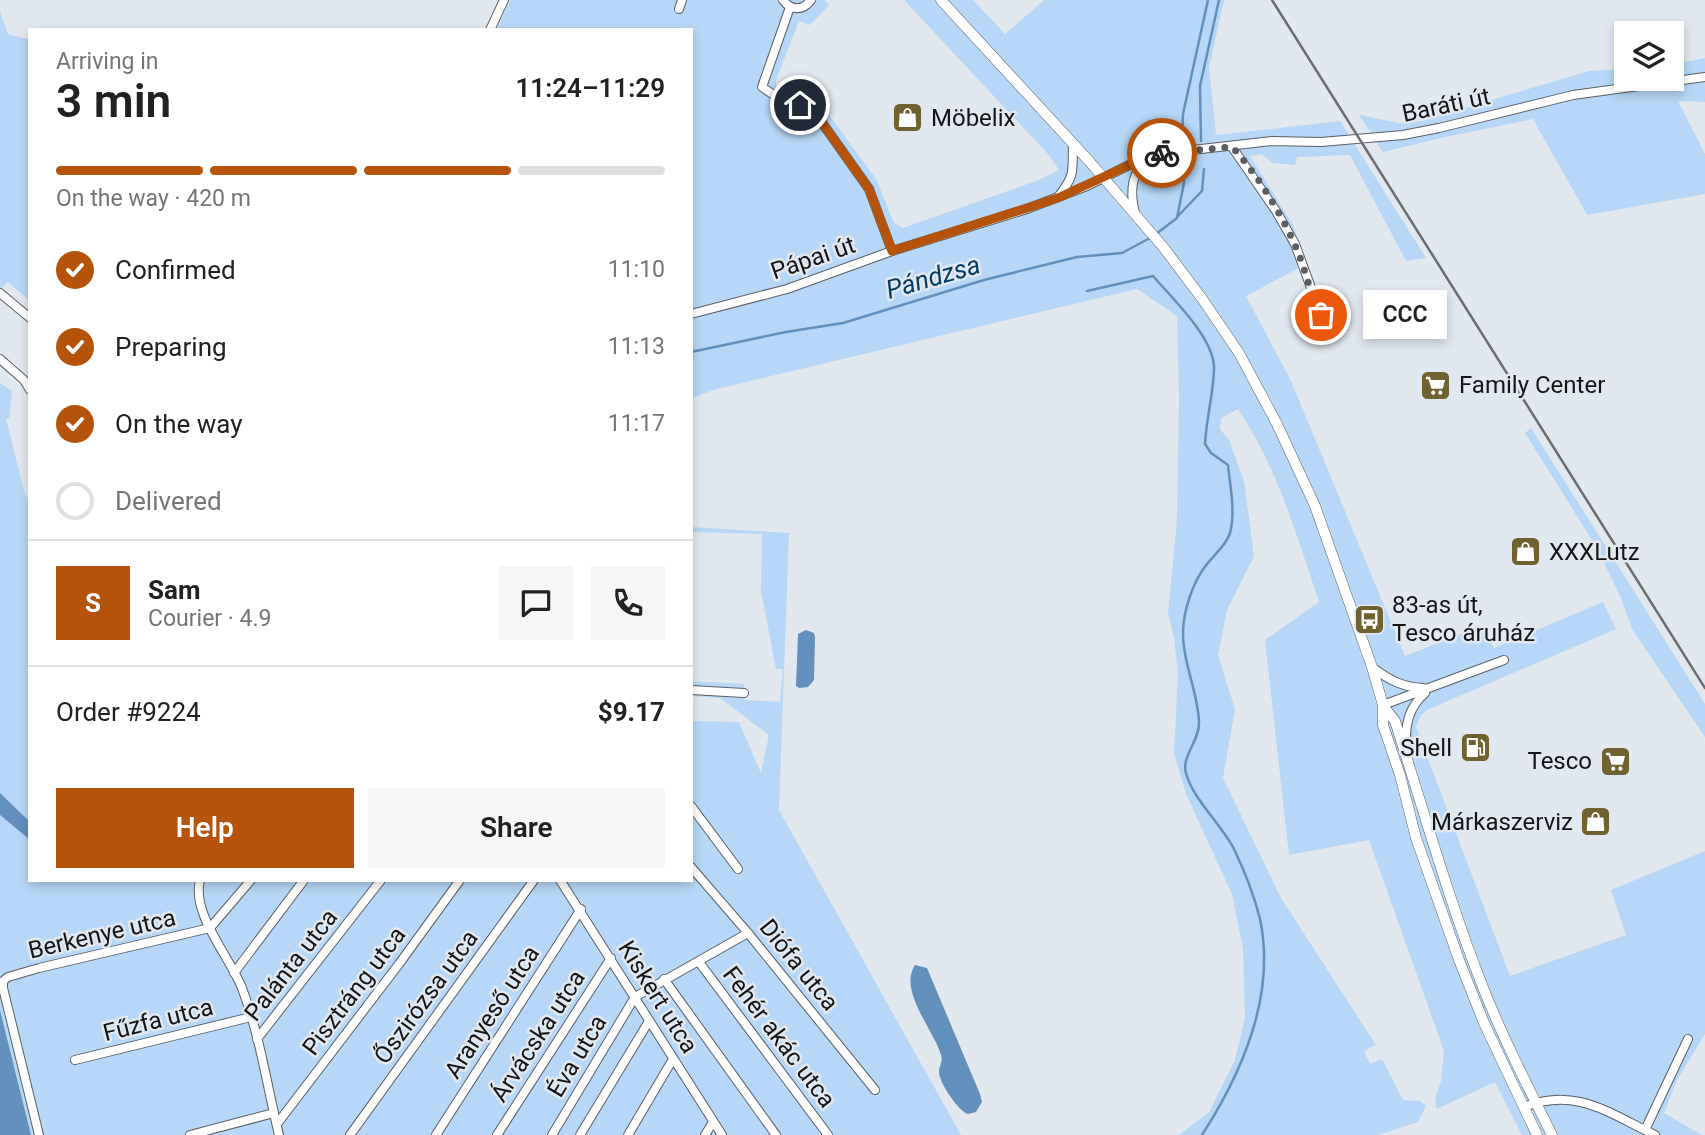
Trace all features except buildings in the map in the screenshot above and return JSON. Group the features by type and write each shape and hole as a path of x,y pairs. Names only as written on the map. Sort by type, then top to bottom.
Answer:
{"main road":[{"path":"941,0 1103,177 1164,248 1221,325 1277,424 1315,506 1372,667 1383,705 1383,725 1427,870 1480,1013 1537,1135"},
{"path":"1383,705 1395,722 1475,968 1552,1135"}],"street":[{"path":"491,28 504,0"},
{"path":"811,0 802,8 787,3 762,87 778,98 800,105 818,117 869,189 892,251"},
{"name":"Baráti út","path":"1157,155 1272,141 1321,142 1403,135 1573,95 1705,77"},
{"path":"1058,198 1072,180 1073,145"},
{"path":"1232,147 1241,156 1294,244 1321,315"},
{"path":"1137,215 1132,195 1134,178 1144,163 1157,155"},
{"name":"Pápai út","path":"693,313 787,289 892,251 1058,198 1157,155"},
{"path":"0,293 28,316"},
{"path":"0,359 28,387"},
{"path":"1383,705 1504,660"},
{"path":"1372,667 1387,680 1402,686 1430,689"},
{"path":"1410,769 1406,739 1407,721 1416,701 1430,689"},
{"path":"693,690 744,693"},
{"path":"693,809 738,869"},
{"name":"Diófa utca","path":"693,869 875,1090"},
{"path":"200,882 198,897 210,928 242,987 279,1135"},
{"path":"210,928 249,882"},
{"path":"234,973 302,882"},
{"name":"Palánta utca","path":"257,1039 379,882"},
{"name":"Pisztráng utca","path":"277,1124 459,882"},
{"name":"Őszirózsa utca","path":"350,1135 533,882"},
{"name":"Kiskert utca","path":"561,882 722,1135"},
{"name":"Aranyeső utca","path":"436,1135 580,909"},
{"name":"Berkenye utca","path":"38,1135 3,988 4,981 8,977 39,968 210,928"},
{"path":"635,997 748,933"},
{"name":"Árvácska utca","path":"497,1135 611,958"},
{"name":"Fehér akác utca","path":"699,962 828,1135"},
{"path":"664,979 776,1135"},
{"name":"Éva utca","path":"552,1135 635,997"},
{"name":"Fűzfa utca","path":"75,1060 251,1017"},
{"path":"580,1135 649,1021"},
{"path":"1645,1130 1688,1039"},
{"path":"628,1135 673,1059"},
{"path":"1524,1107 1535,1102 1578,1099 1594,1104 1655,1135"},
{"path":"190,1135 274,1114"},
{"path":"705,1135 713,1122"}],"shaded area":[{"path":"510,0 825,0 829,5 810,25 799,21 776,80 776,88 812,100 827,112 876,179 894,223 903,228 1039,180 1059,170 1048,154 904,0 973,0 1005,34 1044,0 1224,0 1209,68 1216,135 1340,121 1426,258 1406,261 1350,155 1297,157 1295,165 1273,163 1261,154 1250,156 1293,225 1306,264 1246,296 1291,381 1405,656 1482,626 1494,648 1603,602 1616,629 1427,710 1421,715 1416,727 1510,976 1626,935 1611,890 1705,851 1705,1034 1677,1080 1664,1113 1702,1135 1522,1135 1495,1082 1437,1109 1435,1098 1441,1081 1444,1051 1369,840 1289,855 1265,640 1319,602 1275,478 1238,409 1221,418 1220,429 1229,440 1244,481 1254,556 1227,610 1218,655 1235,709 1223,778 1281,898 1376,1045 1364,1051 1370,1064 1382,1059 1403,1100 1420,1101 1426,1106 1418,1122 1378,1135 1179,1135 1209,1112 1235,1060 1245,1018 1243,949 1232,894 1186,794 1174,753 1178,673 1168,613 1177,520 1177,316 1137,289 717,389 693,397 693,28 497,28"},
{"path":"0,11 8,34 28,39 28,299 8,282 0,290"},
{"path":"1705,58 1705,102 1678,101 1705,154 1705,194 1587,215 1533,119 1383,152 1359,115 1399,123 1421,121 1589,71 1614,70 1614,91 1684,91 1684,62"},
{"path":"0,383 12,391 9,418 6,419 28,499 28,820 0,793"},
{"path":"1531,428 1705,704 1705,737 1632,629 1621,598 1597,548 1525,433"},
{"path":"693,527 789,533 779,810 961,1135 31,1135 0,1010 0,815 28,838 28,882 693,882 693,721 739,722 761,773 769,735 720,698 693,696 693,681 744,684 745,700 780,702 783,669 776,669 761,591 762,534 693,532"},
{"path":"806,630 814,633 815,637 814,680 808,687 799,688 796,686 798,634"},
{"path":"0,793 28,820 28,838 0,815"},
{"path":"915,965 927,968 980,1094 982,1102 976,1112 964,1112 954,1102 942,1082 939,1071 941,1055 911,987 911,975"},
{"path":"0,1010 31,1135 0,1135"}],"waterway":[{"name":"Pándzsa","path":"1182,148 1183,114 1208,0"},
{"name":"Pándzsa","path":"1201,141 1200,86 1219,0"},
{"name":"Pándzsa","path":"1156,234 1177,218 1184,183 1182,154"},
{"name":"Pándzsa","path":"1178,216 1202,191 1204,169"},
{"name":"Pándzsa","path":"693,352 843,323 984,280 1077,257 1122,253 1150,238"},
{"path":"1087,291 1153,276 1190,318 1207,343 1214,367 1205,444 1211,453 1228,465 1232,505 1230,534 1197,579 1185,616 1184,645 1199,722 1185,767 1194,792 1229,840 1249,884 1260,919 1264,948 1263,976 1252,1032 1242,1059 1202,1135"}],"railway":[{"path":"1272,0 1705,688"}],"way so far":[{"path":"1162,153 1232,147 1241,156 1294,244 1321,315"}],"place":[{"name":"Möbelix","path":"908,118"},
{"name":"CCC","path":"1321,315"},
{"name":"Family Center","path":"1436,385"},
{"name":"XXXLutz","path":"1526,552"},
{"name":"83-as út, Tesco áruház","path":"1369,619"},
{"name":"Shell","path":"1475,748"},
{"name":"Tesco","path":"1615,761"},
{"name":"Márkaszerviz","path":"1596,822"}],"route":[{"path":"800,105 818,117 869,189 892,251 1058,198 1162,153"}]}
